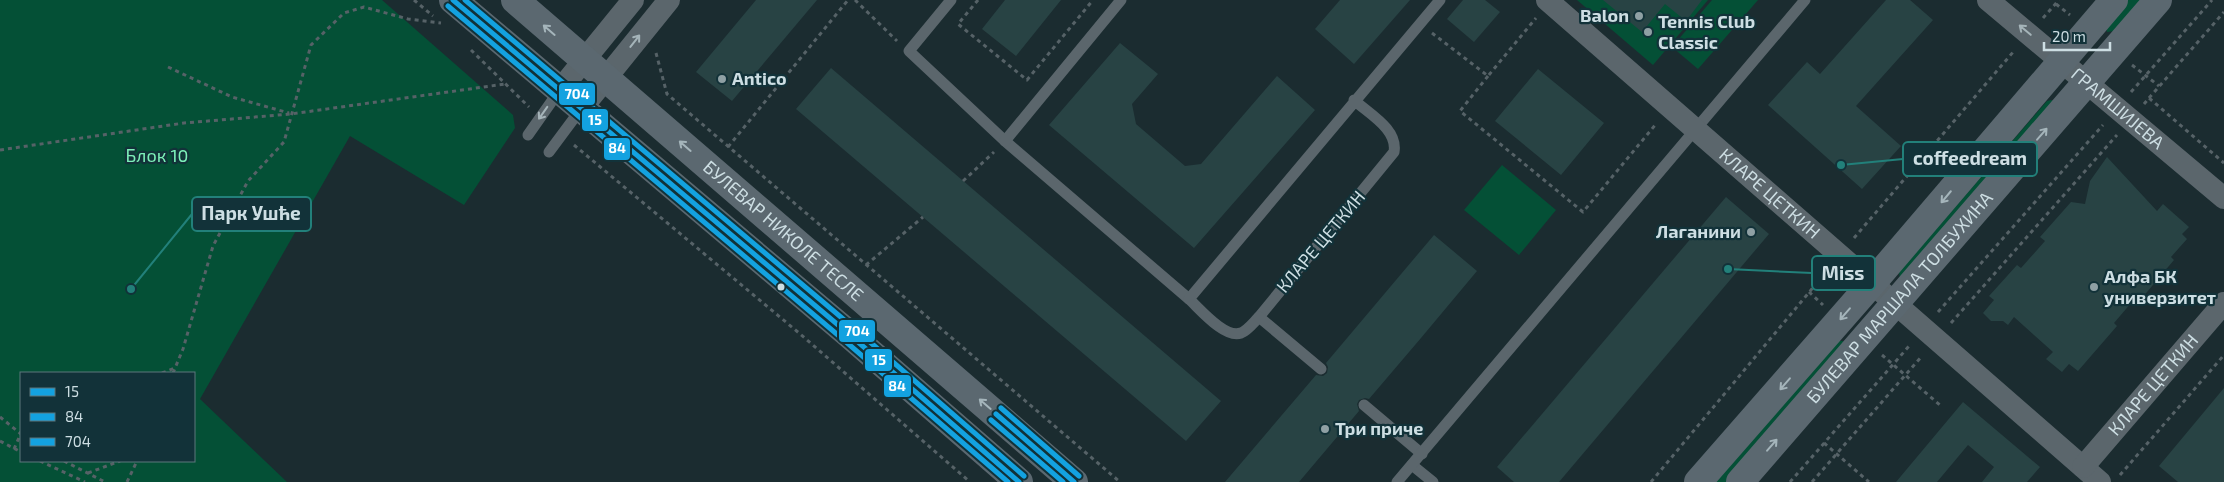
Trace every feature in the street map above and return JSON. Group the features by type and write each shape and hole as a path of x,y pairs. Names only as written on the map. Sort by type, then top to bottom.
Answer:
{"main road":[{"name":"БУЛЕВАР НИКОЛЕ ТЕСЛЕ","path":"515,0 1074,482"},
{"name":"БУЛЕВАР МАРШАЛА ТОЛБУХИНА","path":"1698,482 1873,282 2114,0"},
{"name":"БУЛЕВАР МАРШАЛА ТОЛБУХИНА","path":"1740,482 2158,0"},
{"name":"БУЛЕВАР НИКОЛЕ ТЕСЛЕ","path":"447,12 559,91 581,109 850,334 1019,482"}],"street":[{"path":"559,91 633,0"},
{"path":"581,109 669,0"},
{"name":"КЛАРЕ ЦЕТКИН","path":"1547,0 1873,282 2100,482"},
{"name":"ГРАМШИЈЕВА","path":"1988,0 2224,198"},
{"name":"КЛАРЕ ЦЕТКИН","path":"2083,467 2224,303"}],"lane":[{"path":"909,51 951,0"},
{"path":"1005,141 1121,0"},
{"path":"1189,300 1354,100 1440,0"},
{"path":"1397,482 1805,0"},
{"name":"КЛАРЕ ЦЕТКИН","path":"909,51 1005,141 1226,332 1235,334 1248,328 1259,317 1394,152 1395,144 1392,135 1354,100"},
{"path":"528,136 559,91"},
{"path":"549,152 581,109"},
{"path":"1259,317 1321,369"},
{"path":"1364,406 1422,454"},
{"path":"1412,465 1433,482"}],"path":[{"path":"414,0 447,12"},
{"path":"728,147 848,0"},
{"path":"855,0 909,51"},
{"path":"978,0 958,24 1026,80 1093,0"},
{"path":"1790,482 1893,365 1931,334 2124,114 2146,76 2212,0"},
{"path":"173,372 213,246 248,181 284,142 311,45 344,13 364,7 408,19 447,12"},
{"path":"1812,482 1906,376 1931,334 2124,114 2149,98 2224,12"},
{"path":"1543,24 1535,18 1460,111 1583,212 1660,119"},
{"path":"1420,23 1488,76"},
{"path":"642,33 655,49 667,94 1120,482"},
{"path":"2114,51 2160,86"},
{"path":"168,67 232,97 292,114"},
{"path":"491,69 540,117"},
{"path":"0,150 184,123 292,114 506,84"},
{"path":"2149,98 2224,162"},
{"path":"562,135 799,333 970,482"},
{"path":"963,181 1005,141"},
{"path":"866,265 923,217"},
{"path":"1864,340 1941,406"},
{"path":"2114,482 2224,354"},
{"path":"165,372 175,368"},
{"path":"0,417 20,432"},
{"path":"14,448 20,435"},
{"path":"0,441 20,451"},
{"path":"1824,443 1869,482"},
{"path":"42,462 85,482"},
{"path":"66,462 105,482"},
{"path":"88,473 117,462"},
{"path":"128,482 137,462"}],"green space":[{"name":"Блок 10","path":"0,0 382,0 513,115 515,128 464,205 350,136 200,399 287,482 0,482"},
{"name":"Tennis Club Classic","path":"1577,0 1708,0 1653,65"},
{"path":"1712,0 1758,0 1698,69 1672,47"},
{"path":"2128,0 2142,0 2115,31 2107,32 2106,25"},
{"path":"2047,101 2054,101 1900,279 1899,272"},
{"path":"1502,165 1556,210 1519,255 1464,210"},
{"path":"1839,341 1843,341 1844,345 1727,482 1716,482"}],"building":[{"path":"756,0 817,0 732,101 696,72"},
{"path":"1005,0 1061,0 1016,56 982,29"},
{"path":"1340,0 1410,0 1354,64 1315,29"},
{"path":"1463,0 1485,0 1500,12 1474,42 1447,19"},
{"name":"Balon","path":"1603,0 1702,0 1686,21 1665,4 1642,32"},
{"path":"1886,0 1910,0 1933,20 1856,106 1901,146 1862,189 1768,105 1807,62 1820,74"},
{"path":"1120,43 1158,74 1132,104 1136,124 1185,166 1201,164 1277,76 1315,110 1194,248 1049,125"},
{"path":"831,68 1221,401 1186,441 796,109"},
{"path":"1538,69 1604,123 1561,175 1495,121"},
{"path":"2107,157 2157,211 2163,204 2189,227 2182,234 2187,239 2171,257 2174,260 2142,298 2138,295 2114,323 2117,326 2078,371 2069,364 2062,372 2046,359 2053,352 2014,317 2008,325 2003,321 1991,321 1983,313 1994,300 1989,296 2017,265 2021,268 2045,241 2040,237 2071,202 2085,204 2090,181"},
{"path":"1726,197 1769,234 1559,482 1514,482 1497,467"},
{"path":"1434,235 1477,271 1421,338 1369,399 1359,400 1357,404 1359,411 1299,482 1225,482 1316,375 1323,376 1327,373 1328,367 1326,363"},
{"path":"2224,388 2224,482 2178,482 2159,466"},
{"path":"1963,402 2040,467 2027,482 1982,482 1994,467 1968,445 1937,482 1896,482"}],"transit line":[{"name":"15","path":"453,0 850,335 1019,482"},
{"name":"704","path":"465,0 855,329 1024,476"},
{"name":"84","path":"448,6 845,341 1008,482"},
{"name":"704","path":"1001,408 1079,476"},
{"name":"15","path":"996,414 1074,482"},
{"name":"84","path":"991,420 1063,482"}],"place":[{"name":"Balon","path":"1639,16"},
{"name":"Tennis Club Classic","path":"1648,32"},
{"name":"Antico","path":"722,79"},
{"name":"coffeedream","path":"1841,165"},
{"name":"Лаганини","path":"1751,232"},
{"name":"Miss","path":"1728,269"},
{"name":"Алфа БК универзитет","path":"2094,287"},
{"name":"Парк Ушће","path":"131,289"},
{"name":"Три приче","path":"1325,429"}]}
